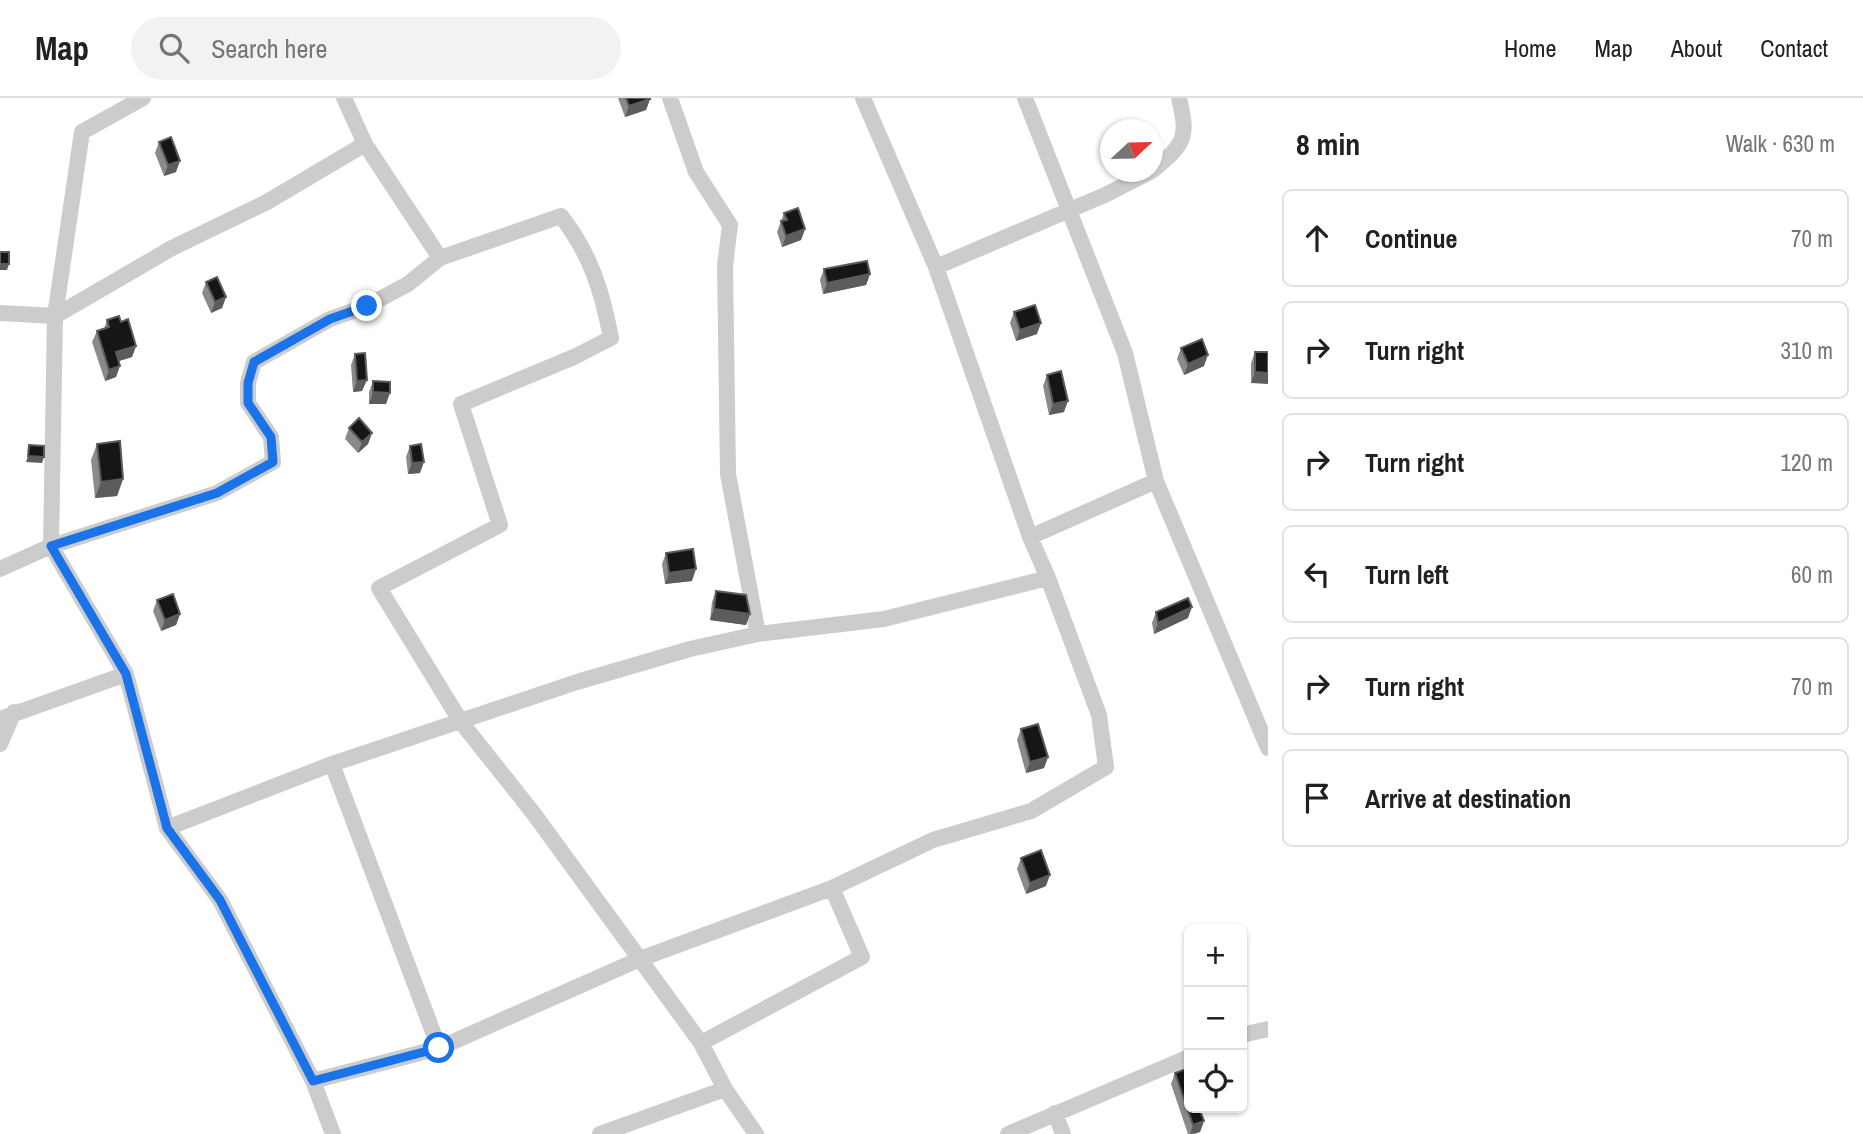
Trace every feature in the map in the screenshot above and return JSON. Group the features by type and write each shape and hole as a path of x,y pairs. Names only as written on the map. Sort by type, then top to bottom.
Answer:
{"street":[{"path":"143,98 82,132 55,316 51,546 126,674 167,828 220,900 313,1081 333,1134"},
{"path":"344,98 365,144 440,258"},
{"path":"670,98 696,172 730,225 725,267 728,474 758,634"},
{"path":"313,1081 439,1048 640,959 832,888 933,840 1031,811 1106,767 1098,715 1048,578 1030,537 936,267 863,98"},
{"path":"1025,98 1071,209 1101,297 1125,353 1156,481 1267,742"},
{"path":"1163,161 1184,141 1186,126 1180,98"},
{"path":"0,313 55,316 172,248 267,202 365,144"},
{"path":"936,267 1129,182"},
{"path":"0,569 51,546 217,493 273,462 271,437 248,403 248,383 254,362 330,319 367,306 408,284 440,258 561,216 593,265 602,291 611,338 574,358 461,404 500,525 379,588 461,722 534,814 701,1043 725,1089 756,1134"},
{"path":"1030,537 1156,481"},
{"path":"167,828 332,764 577,682 690,649 758,634 884,619 1048,578"},
{"path":"0,744 7,715 126,674"},
{"path":"332,764 439,1048"},
{"path":"701,1043 862,957 832,888"},
{"path":"1247,1034 1268,1029"},
{"path":"1008,1134 1184,1059"},
{"path":"601,1134 725,1089"},
{"path":"1055,1114 1063,1134"}],"building":[{"path":"626,98 649,98 650,99 629,106"},
{"path":"171,137 180,161 168,165 159,142"},
{"path":"798,208 805,229 786,236 781,221 787,220 784,213"},
{"path":"0,252 9,252 9,264 0,264"},
{"path":"867,261 870,274 827,283 824,269"},
{"path":"217,277 226,297 215,302 206,282"},
{"path":"1035,305 1041,323 1020,330 1014,312"},
{"path":"119,316 121,322 128,319 136,346 116,352 120,366 109,370 97,331 109,327 107,320"},
{"path":"1202,339 1208,355 1188,364 1181,348"},
{"path":"1255,352 1268,352 1268,373 1255,372"},
{"path":"365,353 367,380 357,381 355,354"},
{"path":"1061,371 1068,401 1053,404 1047,375"},
{"path":"373,381 390,382 390,393 373,392"},
{"path":"359,418 372,433 362,442 349,428"},
{"path":"120,441 123,479 101,482 97,444"},
{"path":"421,444 424,462 412,463 410,446"},
{"path":"29,445 44,446 44,457 28,456"},
{"path":"693,549 696,569 669,573 666,553"},
{"path":"716,591 746,595 750,614 714,609"},
{"path":"173,594 180,614 165,620 157,600"},
{"path":"1188,598 1192,607 1158,623 1156,612"},
{"path":"1038,724 1048,757 1030,762 1021,729"},
{"path":"1041,850 1050,875 1030,883 1021,858"},
{"path":"1184,1069 1184,1099 1175,1073"},
{"path":"1189,1113 1201,1113 1204,1121 1193,1125"}],"route":[{"path":"367,306 330,319 254,362 248,383 248,403 271,437 273,462 217,493 51,546 126,674 167,828 220,900 313,1081 439,1048"}]}
